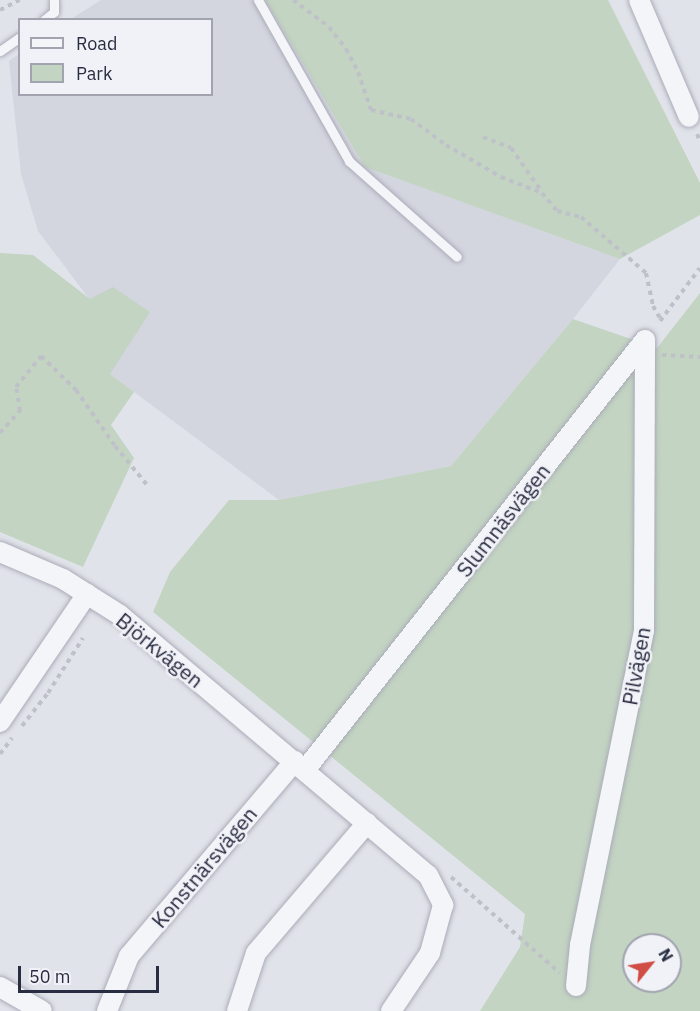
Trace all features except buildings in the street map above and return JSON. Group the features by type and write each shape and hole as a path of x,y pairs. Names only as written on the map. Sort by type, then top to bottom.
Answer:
{"street":[{"path":"639,0 689,117"},
{"name":"Slumnäsvägen","path":"300,766 645,347"},
{"name":"Pilvägen","path":"576,986 580,945 644,631 645,347"},
{"name":"Björkvägen","path":"0,552 63,579 120,615 428,875 443,905 430,953 391,1011"},
{"path":"0,722 87,594"},
{"name":"Konstnärsvägen","path":"107,1011 129,956 300,766"},
{"path":"237,1011 256,953 367,823"},
{"path":"0,987 42,1011"}],"lane":[{"path":"46,18 54,12 54,0"},
{"path":"258,0 349,161 457,257"},
{"path":"0,51 18,38"}],"path":[{"path":"0,10 20,0"},
{"path":"293,0 329,27 346,49 358,72 371,110 411,119 446,145 501,177 542,193"},
{"path":"483,137 511,148 557,211 581,217 646,273 653,306 661,320"},
{"path":"700,268 661,320 645,347 700,357"},
{"path":"0,433 20,411 16,387 41,356 76,390 115,446 148,486"},
{"path":"0,754 48,693 87,631"}],"shaded area":[{"path":"101,0 265,0 365,167 620,259 451,466 279,500 110,374 90,300 38,231 21,174 9,61 18,55 18,96 213,96 213,18 73,18"}],"green space":[{"path":"265,0 608,0 700,183 700,215 620,259 365,167"},
{"path":"0,253 33,255 90,299 113,287 150,312 110,374 134,392 111,425 134,458 83,567 0,532"},
{"path":"700,293 700,1011 480,1011 520,947 525,914 153,612 170,572 229,500 279,500 451,466 573,319 657,348"}]}
